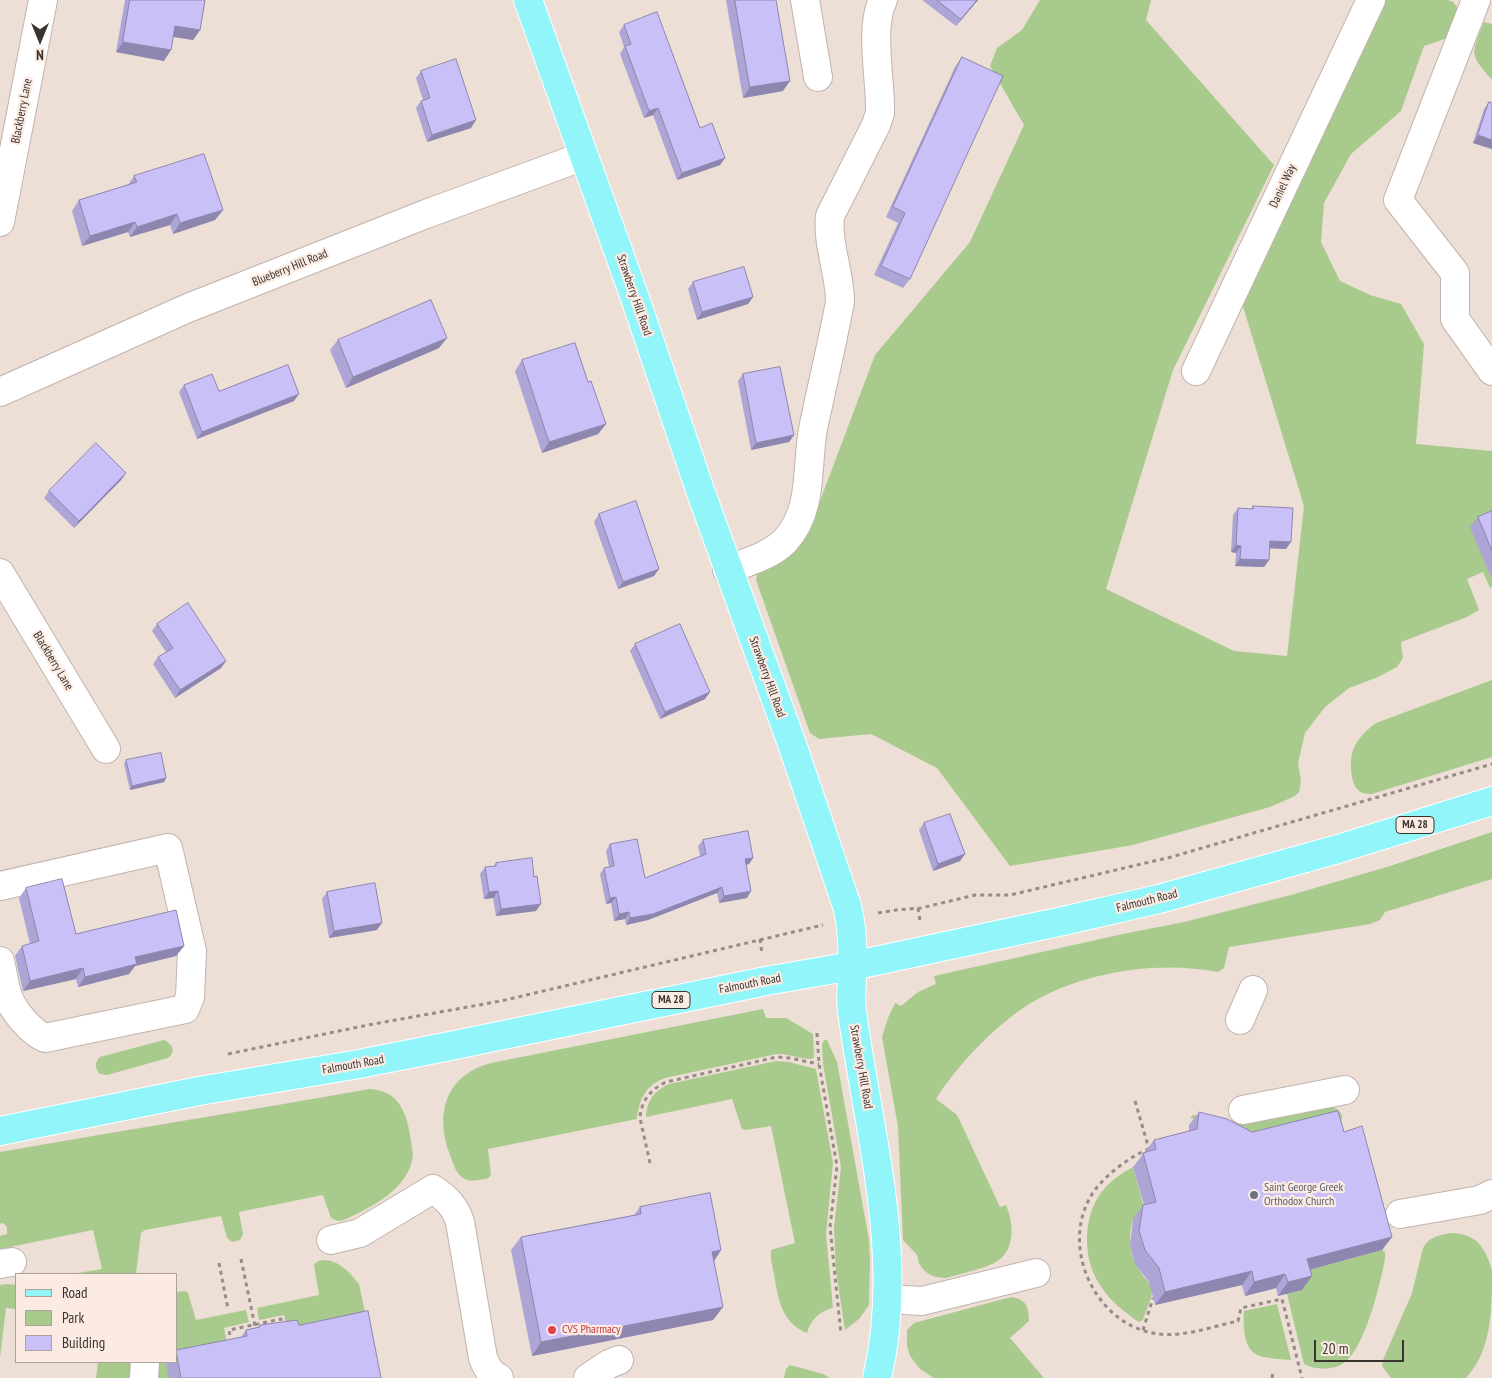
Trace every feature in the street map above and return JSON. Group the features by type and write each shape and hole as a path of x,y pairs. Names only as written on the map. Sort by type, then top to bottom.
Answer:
{"main road":[{"name":"Strawberry Hill Road","path":"528,0 636,298 728,570 792,744 844,894 850,919 851,1009 878,1170 885,1238 887,1299 882,1354 877,1378"},
{"name":"Falmouth Road","path":"0,1131 199,1091 395,1057 766,980 852,966 1063,921 1160,899 1338,849 1492,802"}],"street":[{"name":"Blackberry Lane","path":"0,222 44,0"},
{"path":"805,0 818,77"},
{"path":"728,570 763,556 784,541 797,523 805,500 809,480 813,431 840,302 840,285 829,231 830,216 876,125 880,113 876,26 879,8 883,0"},
{"name":"Daniel Way","path":"1196,371 1371,0"},
{"path":"1476,0 1398,200 1455,273 1455,318 1492,371"},
{"name":"Blueberry Hill Road","path":"0,392 188,308 426,214 584,156"},
{"name":"Blackberry Lane","path":"0,573 106,749"},
{"path":"0,886 168,848 192,951 190,997 185,1009 45,1038 31,1029 12,1004 8,997 0,961"},
{"path":"1240,1020 1253,990"},
{"path":"1243,1110 1345,1090"},
{"path":"331,1240 360,1233 433,1189 447,1200 455,1209 460,1222 483,1358 487,1368 499,1378"},
{"path":"1400,1214 1480,1200 1492,1194"},
{"path":"887,1299 922,1301 1036,1273"},
{"path":"588,1378 618,1360"},
{"path":"144,1378 145,1363"}],"path":[{"path":"896,910 921,908 975,895 1010,895 1162,859 1492,764"},
{"path":"223,1055 368,1025 501,1001 795,931"},
{"path":"817,1033 820,1064 837,1166 830,1227 841,1334"},
{"path":"650,1163 640,1118 646,1098 660,1085 666,1082 777,1058 788,1058 820,1064"},
{"path":"1135,1101 1149,1149"},
{"path":"1156,1146 1140,1152 1106,1178 1095,1190 1084,1213 1081,1236 1082,1260 1084,1271 1097,1296 1117,1317 1143,1330 1162,1334 1197,1330 1238,1321 1240,1308 1282,1299 1302,1378"},
{"path":"241,1258 257,1335"},
{"path":"218,1262 228,1309"},
{"path":"1143,1330 1153,1298"},
{"path":"232,1347 229,1330 281,1319 284,1334"},
{"path":"1272,1378 1273,1372"}],"green space":[{"path":"1040,0 1151,0 1146,20 1274,165 1173,370 1106,589 1234,651 1287,656 1304,506 1241,300 1382,0 1448,0 1453,2 1458,9 1447,38 1424,46 1401,111 1351,154 1324,203 1321,242 1340,281 1370,295 1401,304 1424,344 1416,444 1492,451 1492,519 1471,527 1492,580 1492,587 1490,588 1483,572 1467,579 1479,610 1467,617 1401,642 1403,658 1397,667 1378,677 1349,688 1325,707 1305,733 1298,763 1301,781 1299,792 1295,796 1270,807 1133,845 1010,866 937,768 871,734 819,739 810,733 756,580 757,574 769,568 806,538 875,355 970,242 1024,125 990,66 997,48 1022,30"},
{"path":"1484,22 1492,24 1492,80 1479,64 1475,53"},
{"path":"1492,680 1492,757 1372,794 1361,792 1357,789 1352,775 1353,749 1358,740 1372,726"},
{"path":"1492,832 1492,879 1385,912 1380,920 1370,924 1229,947 1224,968 1218,972 1170,967 1120,971 1072,984 1050,993 1016,1013 978,1047 955,1073 936,1099 956,1114 1000,1207 1006,1205 1011,1226 1011,1241 1004,1255 999,1260 981,1268 946,1278 930,1275 921,1267 917,1255 903,1240 898,1127 882,1037 895,1003 901,1006 918,992 936,984 934,976 1184,922 1291,895 1390,866"},
{"path":"763,1009 766,1018 786,1018 813,1034 814,1057 808,1059 777,1054 665,1078 648,1089 642,1099 637,1119 488,1149 491,1175 486,1179 466,1180 456,1170 445,1139 444,1111 454,1086 463,1077 476,1069 491,1063"},
{"path":"164,1040 170,1044 173,1051 168,1058 107,1075 100,1074 97,1070 96,1064 100,1057"},
{"path":"824,1040 827,1040 837,1062 869,1240 869,1305 859,1319 845,1330 836,1271 834,1227 841,1167 823,1064 822,1045"},
{"path":"776,1061 789,1062 816,1069 833,1163 826,1234 833,1308 817,1316 807,1333 799,1329 787,1317 777,1292 771,1262 771,1250 795,1243 771,1126 742,1129 732,1099 646,1117 652,1097 669,1084"},
{"path":"370,1089 382,1091 392,1096 399,1103 404,1112 410,1133 413,1155 410,1167 397,1188 377,1203 344,1220 338,1221 331,1218 323,1195 239,1212 243,1234 240,1240 232,1242 227,1238 221,1216 145,1230 141,1233 136,1273 78,1273 102,1269 93,1230 0,1249 0,1236 7,1234 7,1227 3,1223 0,1224 0,1152"},
{"path":"1308,1107 1336,1108 1342,1115 1341,1122 1245,1135 1190,1118 1193,1115 1238,1124"},
{"path":"1133,1167 1146,1215 1133,1219 1130,1234 1132,1255 1152,1291 1143,1320 1139,1322 1118,1306 1100,1285 1090,1264 1087,1241 1090,1218 1098,1197 1114,1179"},
{"path":"1451,1233 1467,1236 1479,1243 1492,1270 1491,1314 1486,1342 1481,1355 1475,1367 1466,1378 1391,1378 1382,1366 1383,1360 1412,1293 1423,1248 1431,1239"},
{"path":"1382,1250 1385,1252 1385,1258 1376,1297 1365,1329 1352,1354 1345,1362 1335,1367 1319,1368 1304,1364 1287,1294 1302,1290 1298,1273"},
{"path":"318,1261 335,1262 348,1271 359,1284 379,1378 288,1333 284,1315 259,1320 257,1308 319,1295 314,1265"},
{"path":"0,1285 15,1285 15,1309 6,1308 0,1358"},
{"path":"185,1291 188,1293 196,1320 246,1310 249,1322 224,1328 229,1352 169,1378 156,1378 156,1363 178,1363 178,1292"},
{"path":"1011,1297 1026,1304 1029,1321 1010,1338 1044,1378 934,1378 920,1369 910,1356 907,1346 907,1330 914,1323"},
{"path":"1277,1304 1291,1360 1268,1358 1254,1353 1247,1344 1245,1337 1244,1311"},
{"path":"98,1363 133,1363 132,1378 96,1378"},
{"path":"790,1365 823,1374 830,1378 784,1378 786,1369"}],"building":[{"path":"130,0 205,0 200,30 175,26 171,50 123,42"},
{"path":"735,0 776,0 790,81 750,87"},
{"path":"937,0 977,0 961,19"},
{"path":"657,12 700,128 712,123 725,158 682,173 658,108 649,111 625,46 631,44 624,25"},
{"path":"962,57 1003,76 910,279 881,266 905,213 893,207"},
{"path":"456,59 476,120 432,135 421,101 430,98 421,71"},
{"path":"1489,102 1492,103 1492,140 1478,135"},
{"path":"204,154 223,210 180,223 177,214 137,227 135,222 90,236 79,200 137,182 134,176"},
{"path":"744,267 753,297 702,312 693,282"},
{"path":"431,300 447,338 353,377 338,340"},
{"path":"575,343 588,382 591,381 606,424 549,442 522,360"},
{"path":"288,365 299,394 202,432 184,385 212,374 219,391"},
{"path":"780,367 794,435 756,443 743,374"},
{"path":"96,443 126,473 79,521 49,491"},
{"path":"636,501 659,569 623,582 599,514"},
{"path":"1253,506 1293,508 1291,542 1270,541 1269,560 1240,559 1241,546 1236,545 1238,508 1253,509"},
{"path":"1492,511 1492,551 1478,517"},
{"path":"188,603 226,661 180,690 158,657 173,648 157,624"},
{"path":"680,624 710,692 665,712 635,644"},
{"path":"161,753 166,778 132,786 126,760"},
{"path":"950,814 965,854 938,864 924,823"},
{"path":"748,831 753,858 745,859 751,891 724,896 722,887 653,914 630,918 629,912 619,914 616,897 610,898 604,868 614,866 610,844 637,839 645,878 706,854 703,840"},
{"path":"532,858 534,877 537,876 541,904 501,909 498,891 489,892 485,867 496,866 496,863"},
{"path":"62,879 76,934 176,910 184,946 135,957 137,964 85,977 83,968 30,981 22,946 39,941 26,888"},
{"path":"375,883 382,923 334,931 327,892"},
{"name":"Saint George Greek Orthodox Church","path":"1338,1111 1344,1132 1362,1126 1392,1237 1307,1259 1312,1276 1288,1282 1285,1274 1254,1282 1252,1271 1165,1292 1159,1268 1145,1250 1139,1231 1143,1205 1156,1202 1143,1153 1156,1149 1154,1140 1197,1129 1199,1112 1227,1119 1252,1132"},
{"name":"CVS Pharmacy","path":"710,1193 721,1250 712,1252 723,1307 541,1342 521,1237 641,1214 640,1207"},
{"path":"368,1311 381,1378 181,1378 178,1350 247,1336 246,1330 260,1327 260,1325 297,1320 299,1325"}],"place":[{"name":"Saint George Greek Orthodox Church","path":"1254,1195"},
{"name":"CVS Pharmacy","path":"552,1330"}]}
